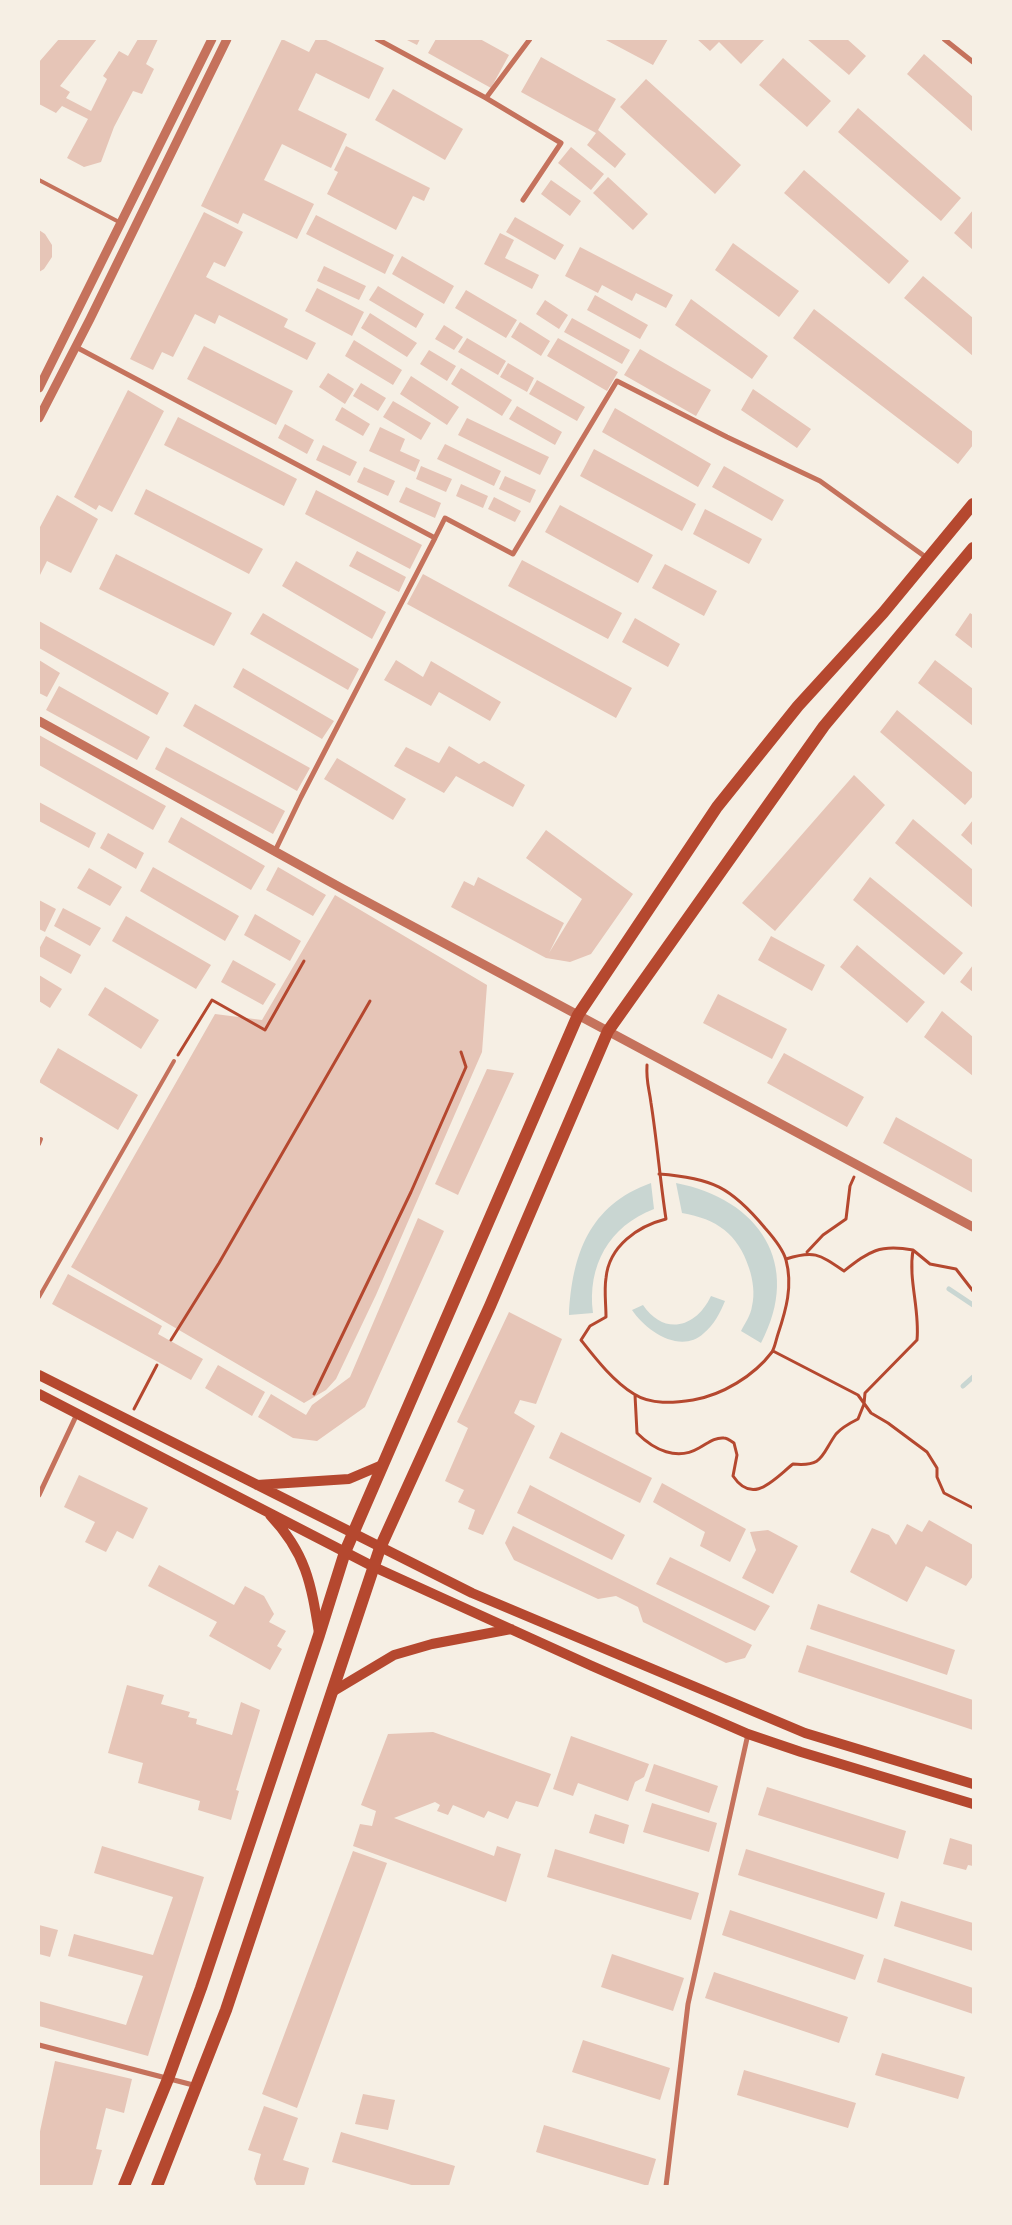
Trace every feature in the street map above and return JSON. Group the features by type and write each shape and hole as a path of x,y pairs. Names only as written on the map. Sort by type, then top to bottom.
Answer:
{"main road":[{"path":"124,2186 168,2079 202,1988 345,1552 578,1015 717,808 798,706 929,559 973,504"},
{"path":"157,2186 226,2010 380,1548 490,1306 608,1031 824,726 973,548"},
{"path":"39,1375 472,1593 805,1734 973,1784"},
{"path":"39,1394 265,1509 374,1567 748,1734 973,1804"},
{"path":"256,1485 349,1479 382,1465"},
{"path":"265,1509 287,1533 306,1568 319,1635"},
{"path":"332,1692 394,1655 432,1644 511,1629"}],"street":[{"path":"39,388 212,39"},
{"path":"39,418 76,347 227,39"},
{"path":"377,39 486,98 561,143 523,200"},
{"path":"486,98 530,39"},
{"path":"944,39 973,62"},
{"path":"76,347 435,538"},
{"path":"275,851 445,518 513,554 617,381 727,437 820,481 929,559"},
{"path":"39,721 275,851 608,1031 652,1052 859,1167 973,1227"},
{"path":"39,1495 77,1414"},
{"path":"666,2186 688,2004 748,1734"},
{"path":"39,2045 197,2086"}],"lane":[{"path":"39,180 120,222"},
{"path":"39,1297 174,1061"},
{"path":"39,1144 42,1139"}],"path":[{"path":"174,1061 212,1000 265,1030 304,961"},
{"path":"171,1340 219,1263 370,1001"},
{"path":"314,1394 411,1192 466,1067 462,1052"},
{"path":"652,1052 647,1059 646,1082 651,1102 659,1174 666,1219 645,1224 630,1236 613,1256 606,1277 606,1317 590,1326 581,1340 597,1360 635,1395 669,1404 711,1397 754,1370 773,1351 789,1296 786,1259 774,1239 739,1198 710,1182 681,1175 659,1174"},
{"path":"786,1259 807,1252 823,1235 846,1219 850,1186 859,1167"},
{"path":"807,1252 829,1261 844,1271 868,1253 892,1246 913,1250 930,1264 956,1269 973,1291"},
{"path":"635,1395 638,1433 650,1446 675,1454 686,1453 699,1448 710,1440 724,1438 734,1443 737,1455 733,1476 740,1486 751,1490 764,1488 793,1464 808,1466 819,1460 828,1451 836,1435 845,1425 858,1418 864,1404 865,1393 916,1340 918,1307 911,1271 913,1250"},
{"path":"773,1351 858,1394 871,1413 927,1452 937,1468 937,1477 944,1493 973,1508"},
{"path":"127,1420 157,1365"}],"shaded area":[{"path":"651,1183 654,1209 638,1216 625,1226 613,1237 604,1250 594,1279 593,1313 569,1315 574,1272 588,1235 612,1204"},
{"path":"676,1183 705,1191 730,1204 750,1220 765,1239 774,1262 777,1287 773,1314 761,1343 741,1331 750,1313 753,1301 753,1287 749,1268 739,1246 732,1237 716,1224 706,1219 682,1213"},
{"path":"711,1296 725,1301 719,1314 704,1333 695,1339 685,1342 665,1338 655,1332 646,1326 632,1310 643,1305 651,1315 660,1321 679,1324 697,1315 705,1307"}],"building":[{"path":"59,39 97,39 60,86 70,92 66,98 91,111 107,79 103,76 119,51 128,56 138,39 158,39 146,64 154,69 142,94 133,91 114,127 101,162 84,167 67,158 88,119 62,106 56,113 39,104 39,62"},
{"path":"282,39 309,52 316,39 324,39 384,68 369,99 316,73 298,110 347,134 331,168 282,144 264,180 314,204 297,239 243,213 238,224 201,206"},
{"path":"405,39 420,39 417,45"},
{"path":"436,39 480,39 509,55 491,88 428,53"},
{"path":"604,39 668,39 653,65"},
{"path":"697,39 765,39 741,64 719,42 710,51"},
{"path":"807,39 847,39 866,56 849,75"},
{"path":"924,54 973,97 973,132 907,74"},
{"path":"541,57 616,99 598,130 626,154 615,168 587,145 596,133 521,92"},
{"path":"783,58 831,101 807,127 759,85"},
{"path":"646,79 741,165 715,194 620,107"},
{"path":"393,89 463,129 445,160 375,120"},
{"path":"858,108 961,198 941,221 838,132"},
{"path":"346,146 430,188 424,201 413,196 396,230 327,194 338,172 334,170"},
{"path":"571,147 604,174 591,190 558,163"},
{"path":"804,170 909,261 889,284 784,193"},
{"path":"608,177 648,214 633,230 593,193"},
{"path":"551,180 581,201 570,216 541,194"},
{"path":"973,210 973,250 954,233"},
{"path":"204,212 243,232 225,267 214,262 206,277 288,319 284,327 316,343 307,360 219,315 215,324 195,314 173,357 162,352 153,370 130,359"},
{"path":"316,215 394,255 385,274 306,234"},
{"path":"515,217 564,245 555,260 506,232"},
{"path":"39,230 45,234 52,245 52,257 44,269 39,272"},
{"path":"500,233 514,240 505,258 539,275 532,289 484,264"},
{"path":"733,243 799,291 779,317 715,270"},
{"path":"580,247 673,295 666,308 636,293 632,301 602,285 598,293 565,276"},
{"path":"402,256 454,286 444,304 392,274"},
{"path":"324,266 366,286 359,300 317,281"},
{"path":"923,276 973,318 973,356 904,298"},
{"path":"378,286 424,314 416,328 369,300"},
{"path":"317,288 364,312 352,336 305,311"},
{"path":"466,290 517,320 506,338 455,308"},
{"path":"595,295 648,325 640,339 587,310"},
{"path":"691,299 768,356 752,379 675,325"},
{"path":"545,300 568,315 559,329 536,314"},
{"path":"814,309 973,432 973,445 958,464 793,338"},
{"path":"370,313 417,343 407,357 361,328"},
{"path":"572,318 630,350 622,364 564,332"},
{"path":"520,322 550,341 541,356 511,337"},
{"path":"444,325 463,337 454,350 435,339"},
{"path":"467,338 506,361 498,375 458,352"},
{"path":"558,338 618,372 607,391 547,356"},
{"path":"354,340 402,370 393,385 345,356"},
{"path":"204,346 293,391 276,425 187,379"},
{"path":"640,349 711,390 696,416 624,375"},
{"path":"429,350 456,366 447,381 420,364"},
{"path":"508,363 534,378 527,392 500,377"},
{"path":"461,368 512,400 502,416 451,384"},
{"path":"328,373 354,389 345,404 319,387"},
{"path":"411,376 459,407 447,425 400,394"},
{"path":"537,380 585,407 577,421 529,394"},
{"path":"361,383 386,398 378,411 353,396"},
{"path":"753,389 811,429 797,448 741,410"},
{"path":"128,390 164,411 112,512 99,505 96,510 74,497"},
{"path":"393,401 431,423 421,440 383,417"},
{"path":"517,406 562,432 555,445 509,419"},
{"path":"342,407 370,424 363,436 335,420"},
{"path":"615,408 711,464 698,487 602,432"},
{"path":"178,417 297,479 284,506 164,445"},
{"path":"467,418 549,457 540,475 458,435"},
{"path":"285,424 314,440 307,454 278,438"},
{"path":"380,427 405,439 400,451 420,460 415,472 369,451"},
{"path":"445,444 501,471 494,486 437,459"},
{"path":"323,445 357,462 350,476 316,460"},
{"path":"594,449 696,504 682,531 580,476"},
{"path":"421,466 452,479 446,492 416,479"},
{"path":"724,466 784,500 772,521 712,487"},
{"path":"364,467 395,481 388,496 357,482"},
{"path":"505,476 536,490 530,503 499,489"},
{"path":"461,484 488,496 483,508 456,496"},
{"path":"406,487 441,503 435,518 399,502"},
{"path":"146,489 263,549 249,574 134,514"},
{"path":"316,490 422,545 410,569 305,514"},
{"path":"57,495 98,519 71,573 47,561 39,577 39,529"},
{"path":"494,497 521,511 515,522 488,509"},
{"path":"560,505 653,555 638,583 545,532"},
{"path":"705,509 762,539 749,564 693,534"},
{"path":"357,551 406,577 399,592 349,566"},
{"path":"116,554 232,613 214,646 99,589"},
{"path":"522,560 622,613 608,639 508,586"},
{"path":"296,561 386,612 372,639 282,586"},
{"path":"665,564 717,591 704,616 652,588"},
{"path":"423,574 632,688 616,718 407,604"},
{"path":"263,613 359,669 348,690 250,634"},
{"path":"970,613 973,615 973,649 955,635"},
{"path":"635,618 680,644 668,667 622,642"},
{"path":"39,621 169,693 157,715 39,648"},
{"path":"39,660 60,673 47,697 39,693"},
{"path":"396,660 423,677 431,661 501,702 490,721 439,692 431,706 384,680"},
{"path":"935,660 973,689 973,726 918,683"},
{"path":"243,668 334,721 322,739 233,687"},
{"path":"59,686 150,737 137,760 46,710"},
{"path":"195,704 310,768 297,791 183,726"},
{"path":"897,710 973,773 973,796 965,805 880,732"},
{"path":"39,735 166,806 153,830 39,765"},
{"path":"449,746 479,764 484,761 525,785 513,807 456,776 444,793 394,766 406,747 439,763"},
{"path":"166,747 285,811 273,834 155,769"},
{"path":"337,758 406,799 393,820 324,779"},
{"path":"854,775 885,805 775,931 742,903"},
{"path":"39,802 96,833 89,848 39,821"},
{"path":"181,817 265,866 251,890 168,842"},
{"path":"913,819 973,870 973,908 895,843"},
{"path":"973,820 973,846 961,835"},
{"path":"546,830 633,894 591,954 570,962 546,958 451,907 464,881 474,886 478,877 564,923 549,953 582,899 526,858"},
{"path":"108,833 144,853 136,869 100,848"},
{"path":"153,867 239,916 225,941 140,891"},
{"path":"278,867 326,895 313,916 266,890"},
{"path":"89,868 122,887 110,906 77,888"},
{"path":"870,877 963,953 944,975 853,900"},
{"path":"335,895 487,985 482,1052 376,1295 336,1379 326,1390 304,1403 71,1267 215,1014 262,1020"},
{"path":"39,900 56,909 45,932 39,929"},
{"path":"63,908 101,928 90,946 54,926"},
{"path":"255,914 301,941 290,961 244,935"},
{"path":"126,916 211,965 196,989 112,941"},
{"path":"46,936 81,955 71,974 39,956 39,949"},
{"path":"771,936 825,965 812,991 758,960"},
{"path":"857,945 925,1002 907,1023 840,967"},
{"path":"233,960 276,984 263,1005 221,982"},
{"path":"973,965 973,992 960,982"},
{"path":"39,975 62,989 50,1008 39,1001"},
{"path":"105,987 159,1020 141,1049 88,1015"},
{"path":"718,994 787,1029 772,1059 703,1023"},
{"path":"942,1011 973,1037 973,1076 924,1037"},
{"path":"58,1048 138,1095 118,1130 39,1082"},
{"path":"784,1053 864,1097 847,1127 767,1083"},
{"path":"487,1069 514,1073 458,1195 435,1184"},
{"path":"896,1117 973,1160 973,1193 883,1143"},
{"path":"418,1218 444,1231 365,1407 317,1441 293,1438 258,1417 271,1394 306,1415 312,1405 350,1377"},
{"path":"68,1274 162,1326 158,1334 203,1359 191,1380 52,1304"},
{"path":"509,1312 562,1339 536,1404 520,1400 514,1413 535,1426 483,1535 468,1529 475,1510 458,1502 464,1490 445,1481 468,1428 457,1422"},
{"path":"218,1365 265,1392 252,1416 205,1388"},
{"path":"561,1432 652,1478 640,1503 549,1458"},
{"path":"79,1475 148,1508 133,1539 117,1531 106,1552 85,1542 95,1522 64,1507"},
{"path":"662,1483 746,1529 730,1562 700,1546 705,1532 653,1502"},
{"path":"530,1485 625,1535 612,1560 517,1513"},
{"path":"929,1520 973,1545 973,1576 966,1586 926,1566 907,1602 850,1572 872,1528 889,1535 896,1545 907,1524 922,1532"},
{"path":"513,1526 752,1645 745,1658 726,1663 643,1622 638,1607 616,1596 598,1599 514,1560 505,1543"},
{"path":"768,1530 798,1546 773,1594 742,1578 756,1550 750,1532"},
{"path":"670,1557 770,1606 755,1631 656,1584"},
{"path":"159,1565 234,1605 245,1586 264,1596 274,1614 269,1622 286,1631 277,1646 282,1649 270,1670 209,1636 217,1622 148,1586"},
{"path":"818,1604 955,1650 947,1675 810,1629"},
{"path":"807,1645 973,1700 973,1730 798,1672"},
{"path":"127,1685 164,1695 161,1704 190,1712 188,1717 197,1719 196,1724 232,1735 241,1702 260,1710 236,1790 239,1791 231,1820 198,1810 200,1801 138,1783 143,1763 108,1753"},
{"path":"433,1732 551,1774 538,1807 516,1801 508,1819 488,1811 484,1818 453,1805 448,1815 437,1811 440,1805 435,1802 394,1818 494,1856 497,1846 521,1854 506,1902 353,1846 360,1824 372,1826 376,1811 361,1805 388,1734"},
{"path":"571,1736 649,1764 644,1777 635,1782 628,1801 578,1783 573,1796 553,1789"},
{"path":"654,1764 718,1786 709,1813 645,1791"},
{"path":"767,1787 906,1831 898,1859 758,1815"},
{"path":"652,1803 717,1823 709,1852 643,1832"},
{"path":"595,1814 629,1825 624,1844 589,1833"},
{"path":"950,1838 973,1845 973,1866 968,1865 966,1870 943,1864"},
{"path":"102,1846 204,1877 148,2056 39,2026 39,2001 126,2025 143,1976 68,1956 74,1934 153,1955 173,1897 94,1873"},
{"path":"555,1849 699,1893 691,1920 547,1877"},
{"path":"746,1849 885,1893 877,1919 738,1875"},
{"path":"353,1851 387,1863 297,2108 262,2094"},
{"path":"901,1901 973,1923 973,1951 894,1926"},
{"path":"730,1910 864,1955 855,1980 722,1935"},
{"path":"39,1925 58,1930 50,1957 39,1954"},
{"path":"612,1954 684,1978 673,2011 601,1987"},
{"path":"884,1958 973,1988 973,2014 877,1982"},
{"path":"714,1972 848,2017 839,2043 705,1998"},
{"path":"583,2040 670,2068 660,2100 572,2072"},
{"path":"882,2053 965,2077 958,2099 875,2075"},
{"path":"55,2061 132,2079 124,2113 106,2108 96,2149 102,2150 92,2186 39,2186 39,2136"},
{"path":"744,2070 856,2103 848,2128 737,2095"},
{"path":"363,2094 395,2100 388,2130 355,2124"},
{"path":"264,2106 298,2118 283,2160 309,2168 304,2186 257,2186 254,2179 261,2154 248,2150"},
{"path":"544,2125 656,2159 648,2186 536,2152"},
{"path":"341,2132 455,2166 449,2186 415,2186 332,2162"}],"waterway":[{"path":"949,1289 973,1305"},
{"path":"963,1386 973,1377"}]}
